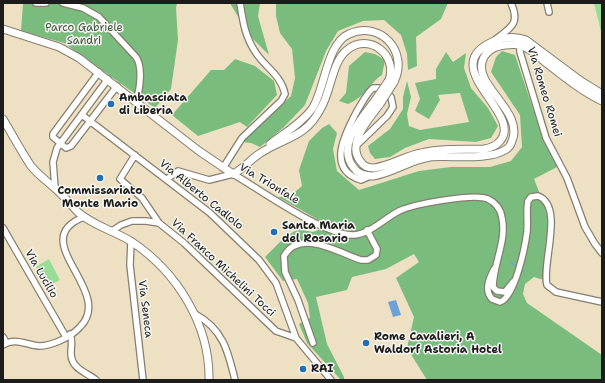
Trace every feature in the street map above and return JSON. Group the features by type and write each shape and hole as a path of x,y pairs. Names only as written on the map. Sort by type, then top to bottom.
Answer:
{"main road":[{"name":"Via Trionfale","path":"3,29 63,48 99,72 228,171"},
{"path":"261,152 298,124 312,109 318,98 334,52 339,42 347,35 359,31 370,31 381,34 389,40 395,49 398,60 398,71 378,101 360,133 356,146 356,153 359,160 365,166 371,168 427,152 486,149 496,145 502,138 505,129 503,120 481,80 481,67 483,59 488,52 504,45 520,45 544,57"},
{"path":"378,101 353,132 348,148 348,159 353,167 360,174 370,176 426,158 488,155 503,152 509,146 514,136 514,127 510,118 474,71 476,58 480,49 492,42 503,39 520,38 602,101"},
{"path":"228,171 261,152 296,136 308,127 324,103 341,58 351,47 367,44 380,48 390,63 391,81"},
{"path":"571,78 602,94"},
{"path":"3,119 31,165 84,217 131,241 164,270 180,290 195,314 204,342 209,380"}],"street":[{"path":"36,3 46,3"},
{"path":"63,3 74,4 99,17 139,61 139,93 136,100"},
{"path":"167,179 178,171 209,180 228,171 232,153 242,138 281,101 285,94 280,80 259,57 247,38 240,3"},
{"path":"492,42 508,30 515,22 516,15 511,3"},
{"path":"547,3 549,12"},
{"name":"Via Romeo Romei","path":"520,45 520,53 546,138 567,178 586,226 595,244 602,253"},
{"path":"99,72 53,134 53,137 59,144 66,148 69,147 117,86"},
{"path":"55,188 53,162 59,144 108,79"},
{"path":"356,146 387,116 393,107 391,97 380,88 373,88 365,98 346,132 341,149 342,163 349,174 360,180 370,176"},
{"name":"Via Alberto Cadlolo","path":"82,115 217,219 267,269 277,286 296,338 331,380"},
{"path":"135,155 120,178 142,198 159,223"},
{"name":"Via Trionfale","path":"228,171 290,210 335,231 354,235 367,230 405,209 466,198 485,198 496,205 502,219 502,239 493,282 494,288 498,291 505,292 513,282"},
{"name":"Via Trionfale","path":"497,261 488,286 491,298 496,302 503,301 509,294 513,282 524,247 528,201 531,197 537,196 543,198 547,203 550,218 547,285 556,292 602,302"},
{"path":"4,341 14,341 42,346 60,340 80,328 84,322 89,299 86,290 66,254 63,240 69,226 84,217"},
{"name":"Via Franco Michelini Tocci","path":"112,231 121,225 132,221 159,223 184,243 276,331 296,338"},
{"name":"Via Lucilio","path":"3,228 62,330 70,334 73,341 71,355 74,364 82,372 96,380"},
{"path":"314,343 298,300 285,272 284,256 294,246 306,242 361,260 368,260 374,257 378,249 367,230"},
{"name":"Via Seneca","path":"131,241 130,265 143,380"},
{"path":"195,314 209,322 216,331 225,346 235,380"}],"green space":[{"name":"Parco Gabriele Sandri","path":"23,3 177,3 178,40 171,89 155,108 64,43 21,31"},
{"path":"230,3 260,3 258,16 269,55 248,34"},
{"path":"276,3 448,3 441,19 416,37 417,66 408,70 407,54 401,35 384,20 363,21 338,31 326,51 305,105 283,128 260,147 251,143 242,142 291,96 295,78 292,49 280,33 276,16"},
{"path":"594,3 602,3 602,36"},
{"path":"502,51 515,55 544,142 559,166 534,179 544,204 549,225 544,280 534,277 525,284 523,294 527,303 602,355 602,380 427,380 407,348 414,317 396,278 419,262 414,254 386,269 352,277 347,290 316,297 327,344 344,377 344,380 341,380 307,343 299,324 310,318 308,303 297,279 283,281 265,257 284,238 298,229 313,232 326,227 326,224 278,197 290,196 302,186 299,170 309,141 322,128 329,124 337,133 333,149 337,171 359,190 419,171 451,167 490,167 511,161 522,147 520,115 491,72 496,57"},
{"path":"365,52 375,54 385,60 382,75 354,101 348,104 339,101 346,93 349,66"},
{"path":"446,52 453,62 466,53 464,68 471,88 488,108 498,126 491,138 476,142 429,139 405,148 390,157 375,159 370,153 368,146 390,129 403,109 403,97 407,81 411,97 407,114 409,126 420,130 469,122 460,93 438,95 440,100 429,119 415,111 420,99 415,83 436,79 436,69"},
{"path":"235,59 255,66 274,81 277,95 247,127 240,122 198,136 172,115 211,70 224,70"},
{"path":"49,259 60,280 47,287 36,267"}],"water":[{"path":"396,300 401,315 393,317 388,302"}],"waterway":[{"path":"354,226 357,240"},
{"path":"511,262 517,267"},
{"path":"520,269 524,272"}],"place":[{"name":"Ambasciata di Liberia","path":"111,104"},
{"name":"Commissariato Monte Mario","path":"100,178"},
{"name":"Santa Maria del Rosario","path":"274,232"},
{"name":"Rome Cavalieri, A Waldorf Astoria Hotel","path":"366,343"},
{"name":"RAI","path":"303,369"}]}
